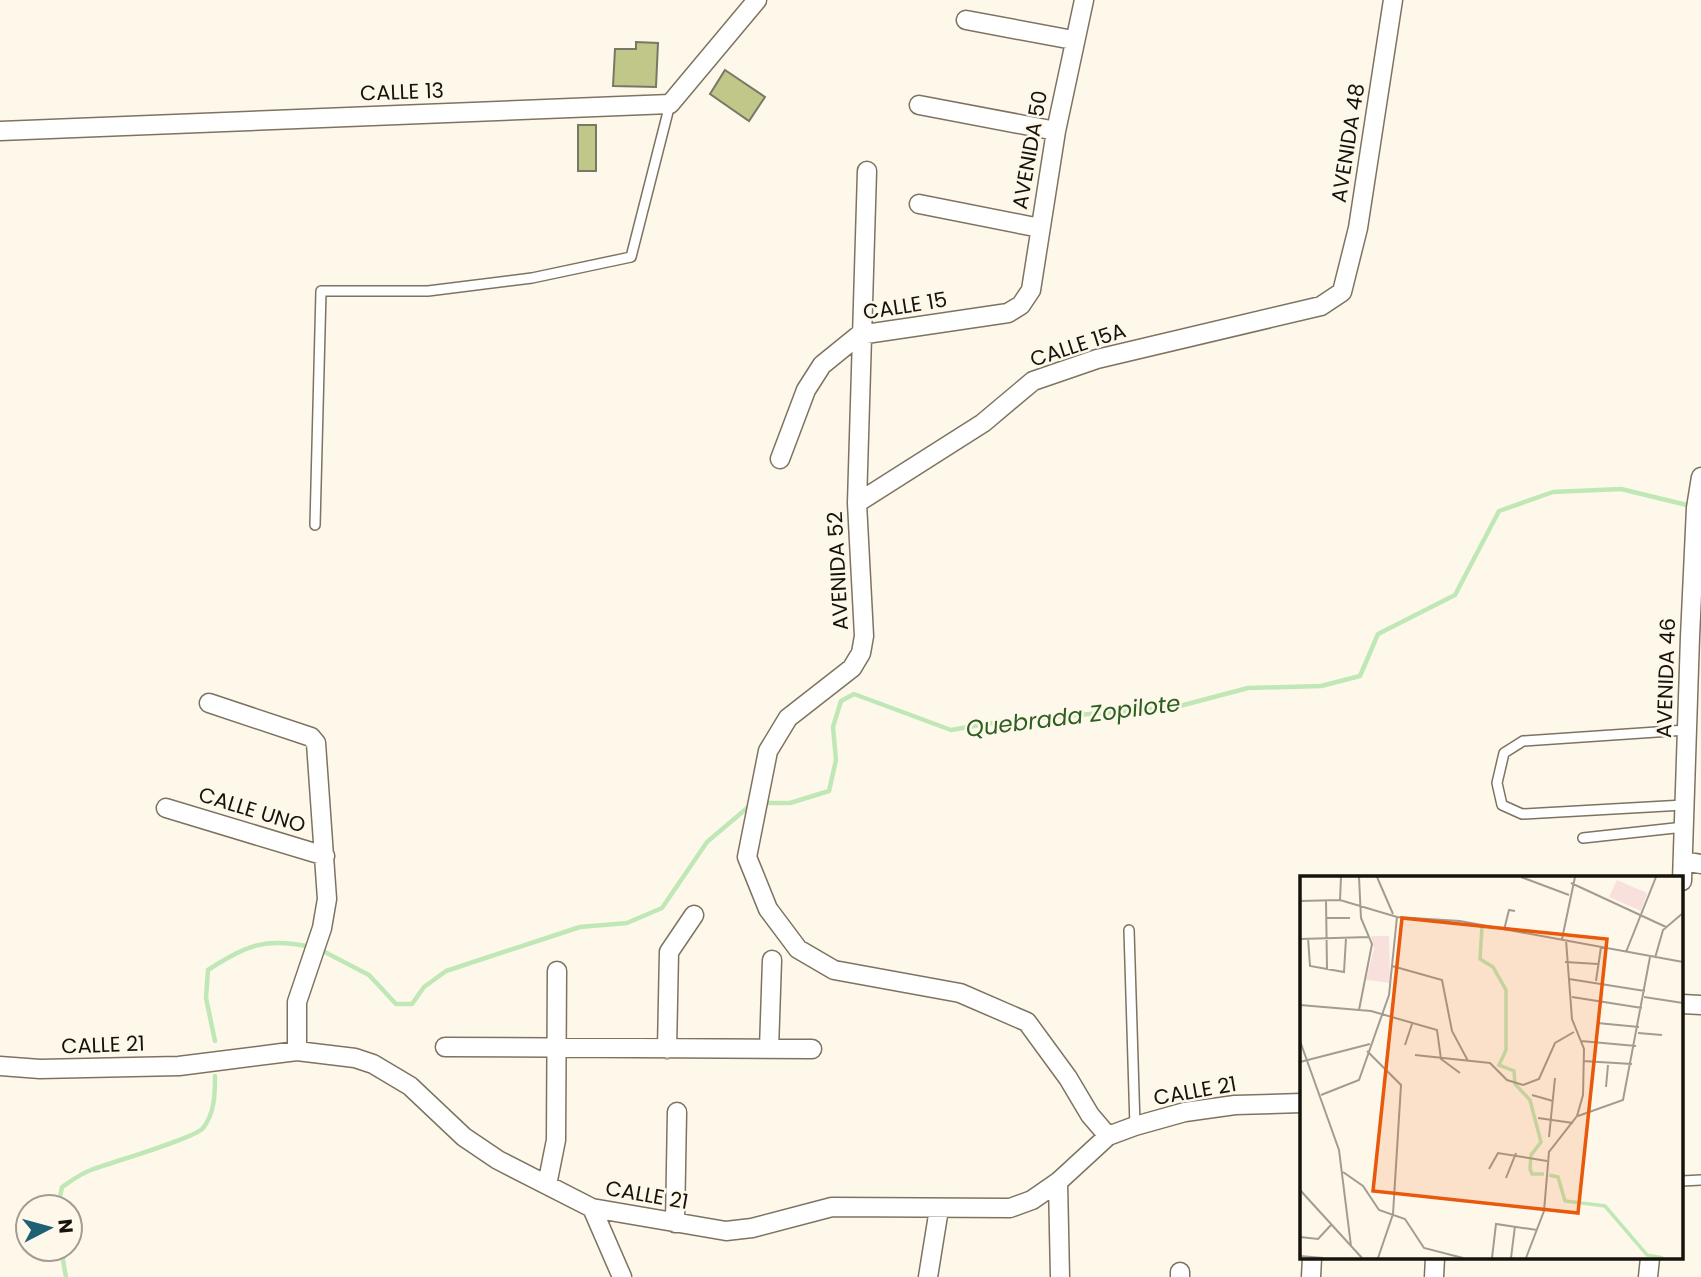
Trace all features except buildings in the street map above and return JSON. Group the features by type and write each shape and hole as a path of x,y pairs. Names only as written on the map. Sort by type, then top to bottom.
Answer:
{"street":[{"path":"670,104 757,0"},
{"name":"AVENIDA 50","path":"1021,305 1031,290 1056,131 1073,40 1084,0"},
{"name":"AVENIDA 48","path":"1342,292 1358,228 1393,0"},
{"path":"966,19 1073,40"},
{"name":"CALLE 13","path":"0,131 670,104"},
{"path":"919,105 1056,131"},
{"name":"AVENIDA 52","path":"866,171 859,335 857,503 864,636 862,653 852,668 788,718 768,751 747,857 768,909 798,949 834,970 960,993 1027,1022 1068,1078 1090,1115 1108,1136"},
{"path":"919,204 1040,228"},
{"name":"CALLE 15A","path":"857,503 983,423 1033,381 1097,359 1321,306 1342,292"},
{"name":"CALLE 15","path":"780,459 806,390 822,365 859,335 1007,313 1021,305"},
{"name":"AVENIDA 46","path":"1692,862 1684,827 1684,805 1686,730 1695,637 1696,508 1701,477"},
{"path":"209,703 311,737 318,752 327,899 322,928 296,1002 297,1051"},
{"name":"CALLE UNO","path":"166,808 325,856"},
{"path":"667,1049 668,952 694,915"},
{"path":"769,1049 772,960"},
{"path":"547,1185 556,1140 557,971"},
{"path":"445,1047 813,1049"},
{"name":"CALLE 21","path":"0,1066 40,1069 178,1066 297,1051 322,1052 373,1065 410,1086 464,1137 498,1160 592,1208 726,1231 752,1228 832,1207 1010,1208 1032,1200 1058,1182 1108,1136 1135,1126 1185,1112 1235,1105 1300,1103"},
{"path":"675,1223 677,1112"},
{"path":"1058,1182 1060,1277"},
{"path":"592,1208 622,1277"},
{"path":"928,1277 939,1209"}],"lane":[{"path":"316,525 321,291 441,289 532,278 631,257 670,104"},
{"path":"1684,805 1522,814 1502,805 1497,783 1504,754 1522,741 1686,730"},
{"path":"1583,838 1684,827"},
{"path":"1129,930 1135,1126"}],"waterway":[{"name":"Quebrada Zopilote","path":"761,803 790,803 829,791 836,760 833,727 841,701 854,694 951,730 1004,721 1176,707 1248,688 1321,686 1360,676 1378,634 1455,595 1499,511 1553,492 1621,489 1691,506"},
{"name":"Quebrada Zopilote","path":"319,949 369,975 396,1004 412,1004 424,987 446,971 580,927 627,923 662,908 707,842 753,803"},
{"name":"Quebrada Zopilote","path":"215,1041 206,998 208,970 234,954 257,945 281,943 311,947"},
{"path":"61,1193 62,1187 83,1174 169,1144 203,1128 212,1109 215,1076"},
{"path":"64,1263 66,1277"}]}
